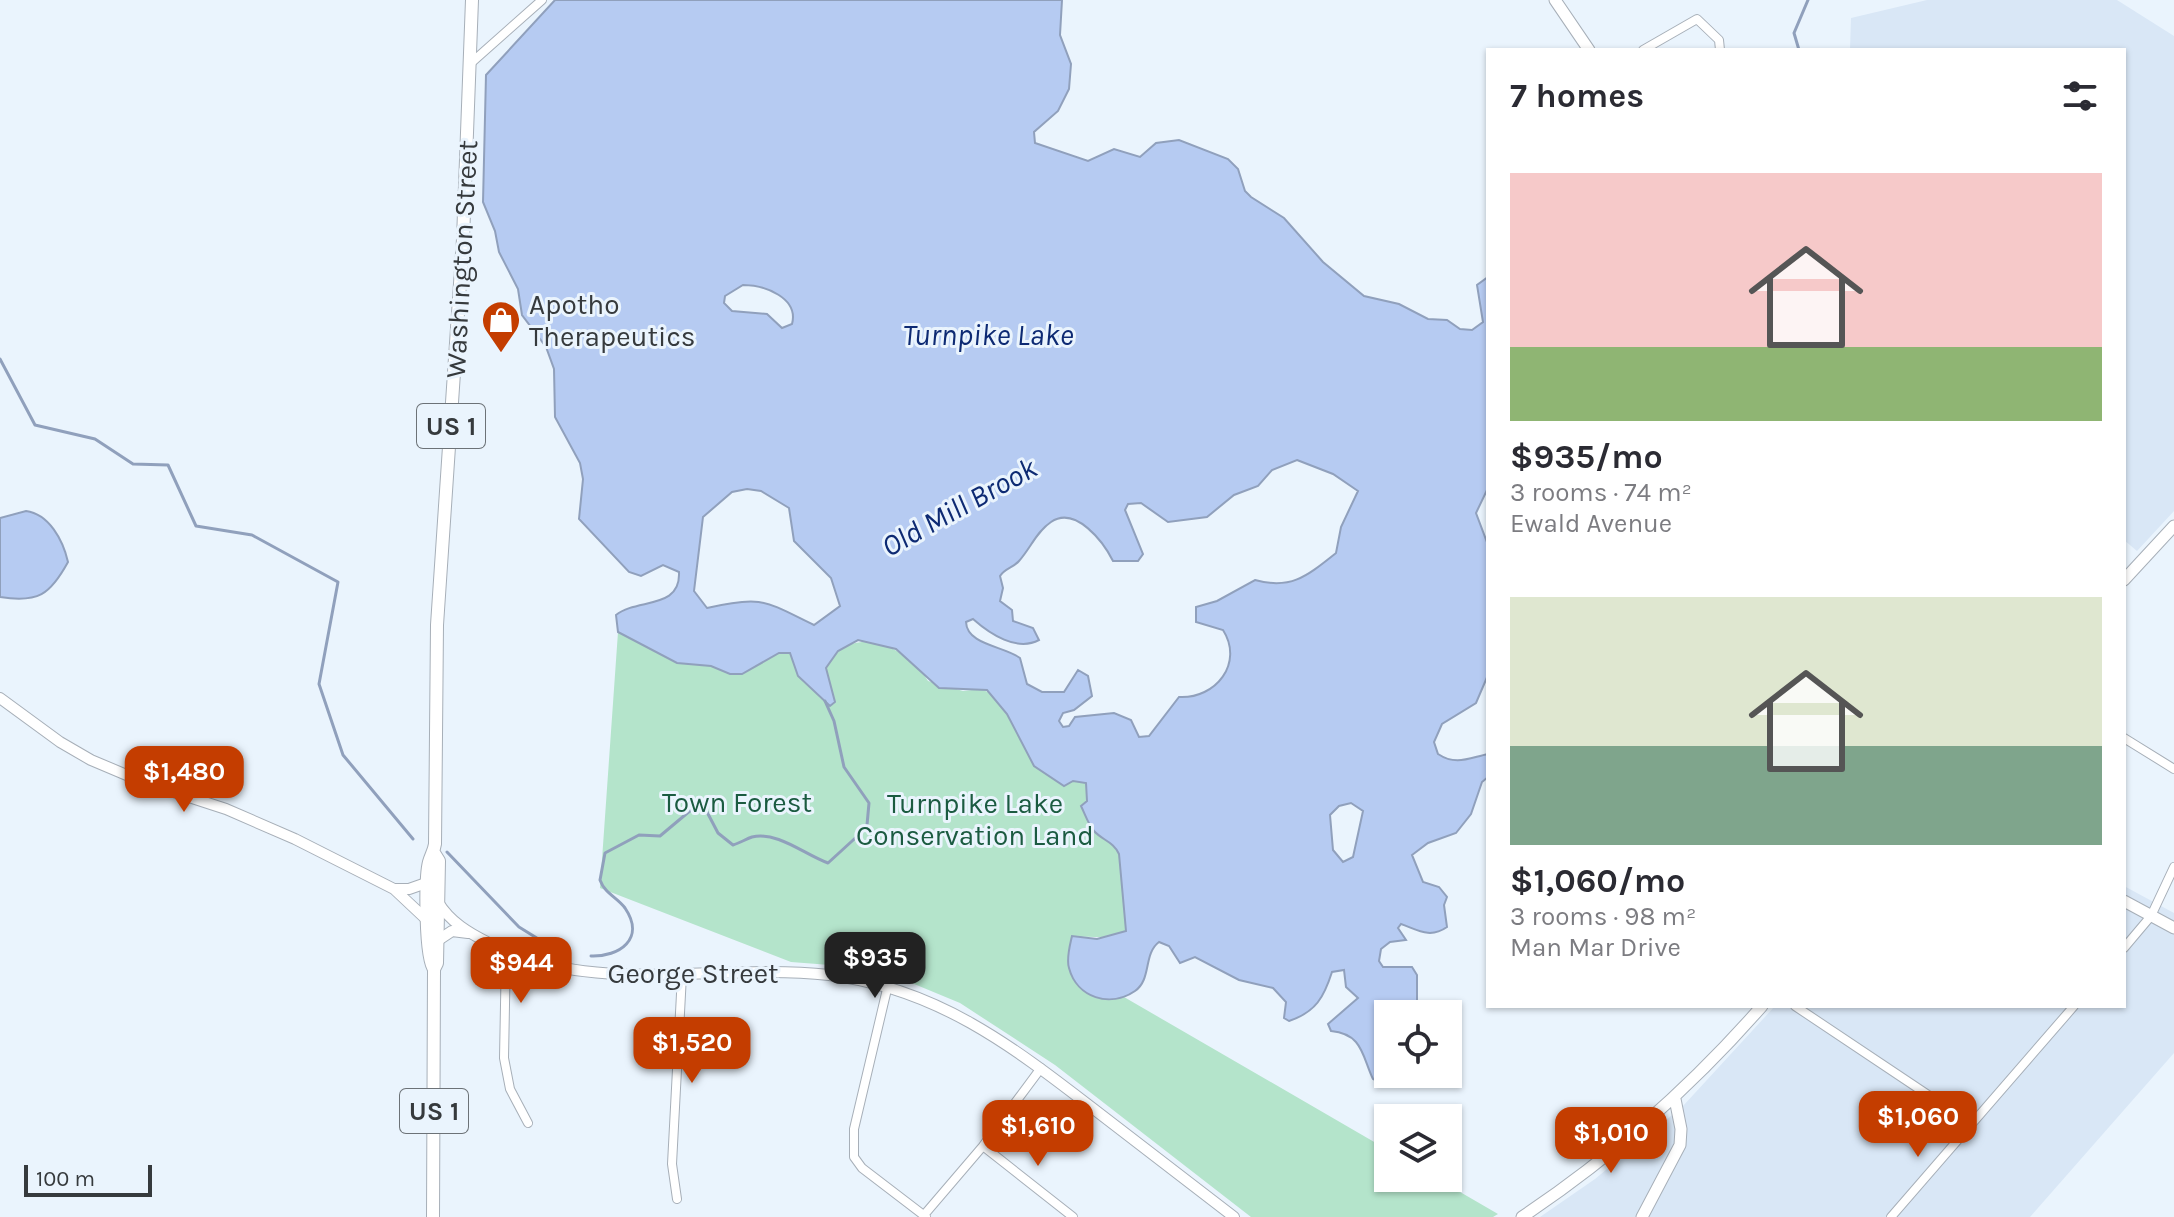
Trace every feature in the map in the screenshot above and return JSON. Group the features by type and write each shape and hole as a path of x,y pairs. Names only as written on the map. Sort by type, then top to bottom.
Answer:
{"main road":[{"name":"Washington Street","path":"434,969 429,963 428,923 429,862 434,853 437,625 471,63 472,0"},
{"path":"1555,0 1588,48"},
{"path":"2126,578 2174,526"},
{"name":"Washington Street","path":"433,1217 434,969 439,861 434,853"},
{"path":"2126,902 2174,928"},
{"path":"1522,1217 1589,1170 1675,1099 1760,1008"},
{"path":"1642,1217 1680,1145 1681,1129 1675,1099"}],"street":[{"path":"471,63 542,0"},
{"path":"1646,48 1697,19 1719,40 1720,48"},
{"path":"0,698 60,742 91,760 263,825 394,889 413,903 428,923"},
{"path":"2126,739 2174,769"},
{"path":"2126,946 2151,916 2174,867"},
{"path":"394,889 409,889 429,882"},
{"name":"George Street","path":"438,902 450,919 470,934 506,952 553,968 583,973 786,973 888,985 956,1014 1041,1068 1234,1217"},
{"path":"437,941 452,931 470,934"},
{"path":"506,952 504,1058 510,1089 528,1123"},
{"path":"677,1199 672,1164 682,975"},
{"path":"888,985 854,1129 854,1157 862,1168 925,1216 983,1146 1041,1068"},
{"path":"1798,1008 1970,1123"},
{"path":"1891,1217 2072,1008"},
{"path":"983,1146 1073,1217"}],"shaded area":[{"path":"1927,0 2117,0 2174,36 2174,511 2137,551 2126,542 2126,48 1850,48 1851,18"},
{"path":"2126,887 2174,913 2174,1053 2030,1217 1540,1217 1595,1179 1683,1106 1773,1008 2126,1008"}],"green space":[{"name":"Town Forest","path":"618,632 677,663 711,666 730,674 742,673 779,653 790,653 798,676 834,696 825,673 834,657 846,647 860,642 890,648 905,656 928,681 963,691 981,689 992,694 1007,714 1034,766 1064,786 1073,781 1086,783 1087,802 1082,806 1096,834 1116,847 1119,854 1126,932 1071,939 1073,964 1082,985 1090,993 1099,998 1124,997 1374,1142 1374,1192 1460,1192 1498,1214 1493,1217 1251,1217 1055,1065 960,1003 890,974 856,967 791,962 600,888"}],"water":[{"name":"Turnpike Lake","path":"555,0 1062,0 1060,35 1071,64 1069,89 1058,111 1034,132 1035,143 1088,161 1114,149 1140,157 1156,143 1179,140 1228,159 1238,169 1245,191 1284,218 1323,262 1364,296 1399,304 1428,319 1447,320 1460,329 1472,330 1483,322 1477,285 1486,278 1486,492 1476,513 1486,540 1486,680 1476,703 1442,724 1434,742 1438,754 1451,760 1486,754 1486,779 1471,814 1456,833 1428,843 1412,855 1423,882 1439,887 1447,897 1444,905 1447,927 1429,933 1401,924 1398,928 1406,940 1390,942 1381,949 1379,961 1383,967 1412,967 1417,975 1417,1000 1374,1000 1374,1079 1355,1041 1331,1031 1328,1024 1358,998 1346,987 1344,970 1332,972 1318,1002 1306,1013 1289,1021 1284,1018 1286,1002 1273,988 1239,980 1195,957 1180,963 1169,946 1159,942 1151,953 1144,980 1135,991 1115,999 1105,999 1079,987 1068,964 1072,936 1097,939 1126,931 1119,854 1094,831 1087,819 1081,806 1087,801 1086,783 1073,781 1064,786 1034,766 1007,714 987,690 939,688 896,649 858,640 838,651 826,668 835,702 830,706 798,676 790,653 779,653 742,674 730,674 711,666 677,663 618,632 616,615 665,598 678,584 679,572 663,565 641,576 629,572 579,519 583,479 580,463 555,417 554,369 546,347 522,315 518,289 499,252 495,231 483,202 486,75","holes":["743,285 761,287 785,300 793,315 792,324 782,328 767,314 732,311 724,303 725,296","1297,460 1333,474 1358,491 1341,527 1336,553 1298,579 1279,583 1255,580 1217,601 1196,607 1196,622 1223,630 1229,642 1228,666 1223,677 1204,692 1179,697 1149,736 1139,737 1131,720 1114,713 1075,717 1069,726 1063,727 1059,721 1063,713 1074,710 1092,696 1088,676 1078,670 1064,692 1042,692 1027,684 1020,658 979,640 968,630 966,622 973,619 1013,643 1039,640 1033,628 1013,621 1012,610 1000,601 1003,588 1000,576 1019,561 1042,530 1060,518 1070,518 1088,528 1113,561 1138,561 1143,554 1125,510 1128,504 1141,503 1168,522 1207,517 1234,495 1258,486 1272,470","747,489 761,491 789,508 794,541 831,578 840,606 814,625 784,610 752,601 707,608 694,591 703,517 732,492","1351,803 1363,811 1353,857 1343,862 1333,850 1330,815 1339,806"]},
{"path":"26,511 42,517 54,529 68,562 55,582 42,594 24,599 0,597 0,518"}],"waterway":[{"name":"Old Mill Brook","path":"1798,48 1794,33 1808,0"},
{"name":"Old Mill Brook","path":"0,359 35,425 95,439 133,464 168,465 196,526 252,535 338,582 319,684 343,755 413,839"},
{"name":"Old Mill Brook","path":"591,956 620,949 631,937 631,919 600,880 605,853 639,835 660,836 691,810 707,812 718,833 733,845 752,837 772,837 828,863 863,831 867,825 869,803 844,767 834,721 825,701"},
{"name":"Old Mill Brook","path":"447,852 519,927 561,953"}],"place":[{"name":"Apotho Therapeutics","path":"501,354"}],"park label":[{"name":"Turnpike Lake Conservation Land","path":"975,819"}]}
